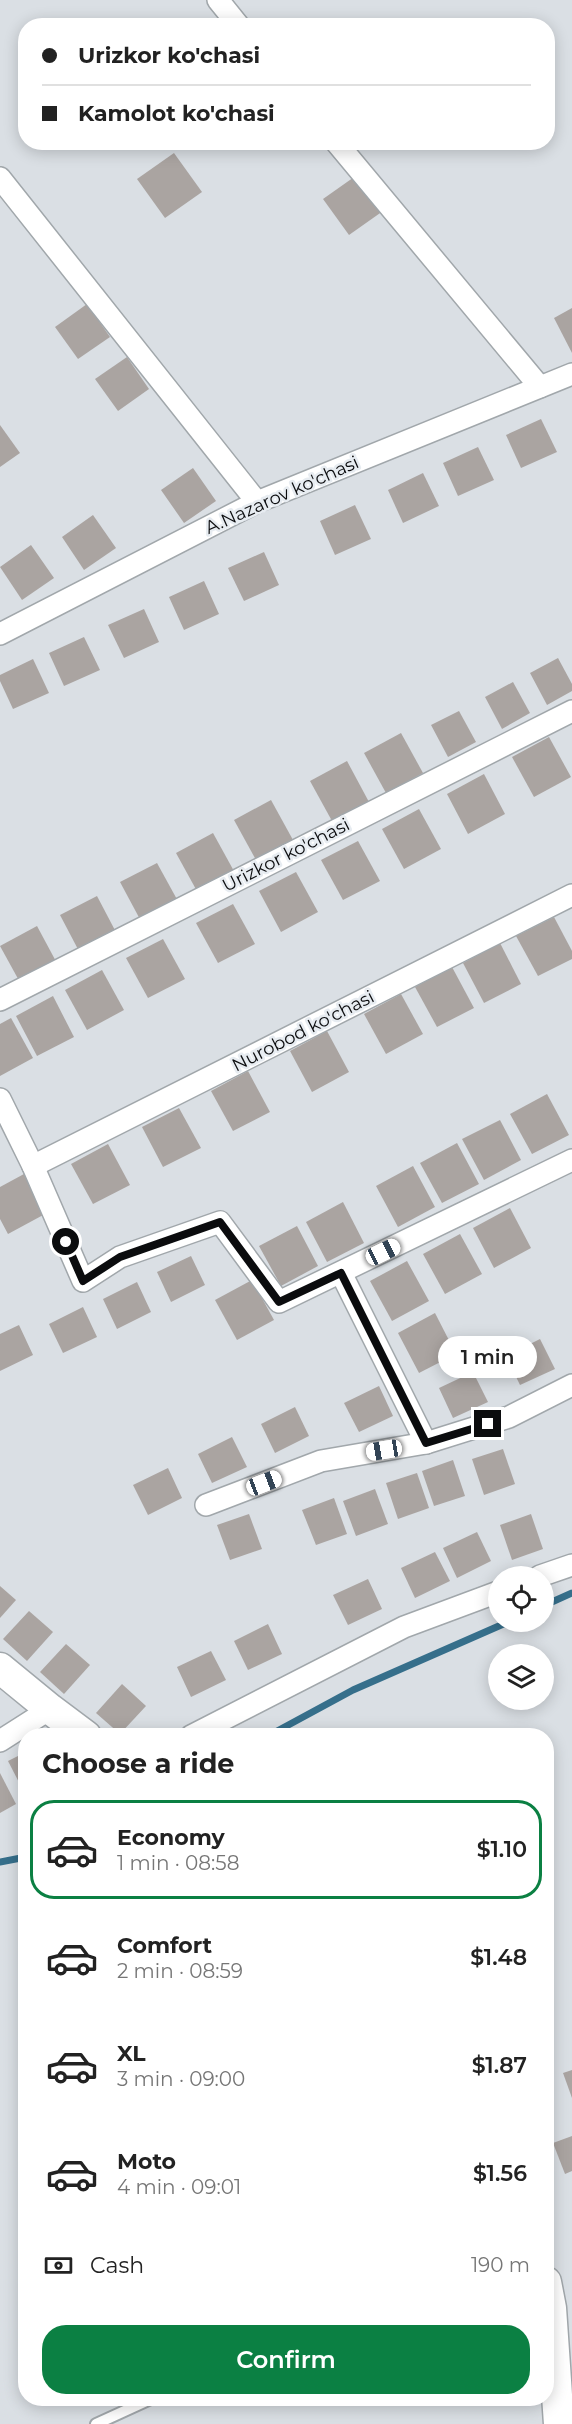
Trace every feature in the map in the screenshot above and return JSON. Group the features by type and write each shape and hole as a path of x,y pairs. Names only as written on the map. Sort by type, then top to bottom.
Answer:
{"main road":[{"path":"0,1668 76,1728"},
{"path":"554,2352 559,2424"}],"street":[{"path":"218,0 233,18"},
{"path":"343,150 540,387"},
{"path":"1,180 257,502"},
{"name":"A.Nazarov ko'chasi","path":"1,632 257,502 572,374"},
{"name":"Urizkor ko'chasi","path":"0,1000 572,711"},
{"name":"Nurobod ko'chasi","path":"33,1166 572,895"},
{"path":"0,1099 33,1166 83,1281 120,1257 220,1222 279,1302 572,1160"},
{"path":"341,1273 426,1443"},
{"path":"206,1505 321,1461 426,1443 509,1417 572,1385"},
{"path":"554,1571 572,1565"},
{"path":"207,1728 404,1627 488,1596"},
{"path":"20,1728 50,1709"},
{"path":"0,1741 18,1729"}],"lane":[{"path":"96,2424 135,2406"}],"building":[{"path":"174,153 202,192 165,218 137,179"},
{"path":"357,175 383,211 349,235 323,199"},
{"path":"87,304 110,337 78,359 55,327"},
{"path":"572,308 572,353 554,318"},
{"path":"127,357 149,389 118,411 95,379"},
{"path":"541,419 557,452 521,468 506,435"},
{"path":"0,425 20,453 0,467"},
{"path":"478,447 494,480 458,496 443,463"},
{"path":"193,468 216,501 184,523 161,490"},
{"path":"423,473 439,506 403,523 388,490"},
{"path":"355,505 371,539 335,555 320,521"},
{"path":"93,515 116,548 84,570 62,537"},
{"path":"31,545 54,578 22,600 0,567"},
{"path":"264,552 279,585 244,601 228,568"},
{"path":"204,581 219,614 184,630 169,597"},
{"path":"144,609 159,642 124,658 108,625"},
{"path":"84,637 100,670 64,686 49,653"},
{"path":"558,658 572,684 572,691 547,705 530,673"},
{"path":"33,659 49,693 13,709 0,681 0,675"},
{"path":"513,682 530,713 502,729 485,697"},
{"path":"459,711 476,742 448,757 431,725"},
{"path":"401,733 423,773 386,793 364,753"},
{"path":"549,737 571,777 534,797 512,757"},
{"path":"347,761 369,802 332,821 310,781"},
{"path":"484,774 505,814 468,834 447,794"},
{"path":"271,800 293,840 256,860 234,820"},
{"path":"419,809 441,849 404,869 382,829"},
{"path":"213,833 235,873 198,893 176,853"},
{"path":"358,841 380,881 343,900 321,860"},
{"path":"157,863 179,903 142,923 120,882"},
{"path":"296,872 318,912 281,932 259,891"},
{"path":"97,896 118,936 81,955 60,915"},
{"path":"233,904 255,944 218,963 196,923"},
{"path":"554,917 572,951 572,959 538,976 516,936"},
{"path":"37,926 59,967 22,986 0,946"},
{"path":"163,939 185,979 148,998 126,958"},
{"path":"500,943 521,984 484,1003 463,963"},
{"path":"452,967 474,1008 437,1027 415,987"},
{"path":"102,970 124,1010 87,1030 65,990"},
{"path":"401,994 423,1034 386,1054 364,1014"},
{"path":"53,996 74,1037 37,1056 16,1016"},
{"path":"11,1018 33,1058 0,1076 0,1024"},
{"path":"327,1031 349,1072 312,1092 290,1051"},
{"path":"248,1071 270,1112 233,1131 211,1091"},
{"path":"547,1094 569,1135 532,1154 510,1114"},
{"path":"179,1108 201,1148 163,1167 142,1127"},
{"path":"500,1120 521,1160 484,1180 462,1139"},
{"path":"457,1143 479,1184 442,1203 420,1163"},
{"path":"108,1144 130,1185 93,1204 71,1164"},
{"path":"413,1166 435,1207 398,1227 376,1186"},
{"path":"24,1174 45,1214 8,1234 0,1219 0,1187"},
{"path":"343,1202 364,1243 327,1262 306,1222"},
{"path":"510,1208 531,1248 494,1268 473,1228"},
{"path":"297,1226 318,1266 281,1286 259,1246"},
{"path":"460,1234 482,1274 445,1294 423,1254"},
{"path":"191,1256 205,1285 171,1302 157,1272"},
{"path":"407,1261 429,1301 392,1321 370,1281"},
{"path":"252,1280 274,1320 237,1340 215,1300"},
{"path":"137,1282 151,1312 117,1329 103,1299"},
{"path":"83,1307 97,1337 63,1353 49,1324"},
{"path":"435,1313 456,1354 419,1373 398,1333"},
{"path":"19,1325 33,1355 0,1371 0,1334"},
{"path":"540,1339 555,1369 520,1385 506,1356"},
{"path":"473,1372 488,1402 453,1418 439,1388"},
{"path":"379,1386 393,1416 359,1432 344,1403"},
{"path":"295,1407 309,1436 275,1453 261,1424"},
{"path":"232,1437 247,1467 212,1483 198,1454"},
{"path":"503,1449 515,1484 484,1495 472,1459"},
{"path":"453,1460 465,1496 434,1506 422,1471"},
{"path":"168,1468 182,1498 148,1515 133,1485"},
{"path":"417,1473 429,1508 398,1519 386,1483"},
{"path":"375,1489 388,1524 356,1536 343,1501"},
{"path":"334,1498 347,1534 316,1545 302,1510"},
{"path":"249,1514 262,1549 230,1560 217,1525"},
{"path":"531,1514 543,1549 512,1560 500,1525"},
{"path":"477,1532 491,1561 457,1578 443,1548"},
{"path":"435,1552 450,1581 415,1598 401,1568"},
{"path":"368,1579 382,1609 348,1625 333,1595"},
{"path":"0,1586 16,1600 0,1618"},
{"path":"29,1611 53,1632 27,1661 3,1639"},
{"path":"268,1624 282,1654 248,1670 234,1641"},
{"path":"66,1644 90,1665 64,1694 40,1672"},
{"path":"211,1651 226,1680 191,1697 177,1667"},
{"path":"122,1684 146,1706 126,1728 113,1728 96,1713"},
{"path":"18,1756 18,1780 8,1761"},
{"path":"0,1773 16,1804 0,1813"},
{"path":"572,2070 572,2098 563,2073"},
{"path":"572,2136 572,2171 565,2174 554,2143"}],"waterway":[{"path":"554,1601 572,1593"},
{"path":"283,1728 353,1690 488,1631"},
{"path":"0,1862 18,1859"}],"route":[{"path":"66,1242 83,1281 120,1257 220,1222 279,1302 341,1273 426,1443 488,1424"}]}
